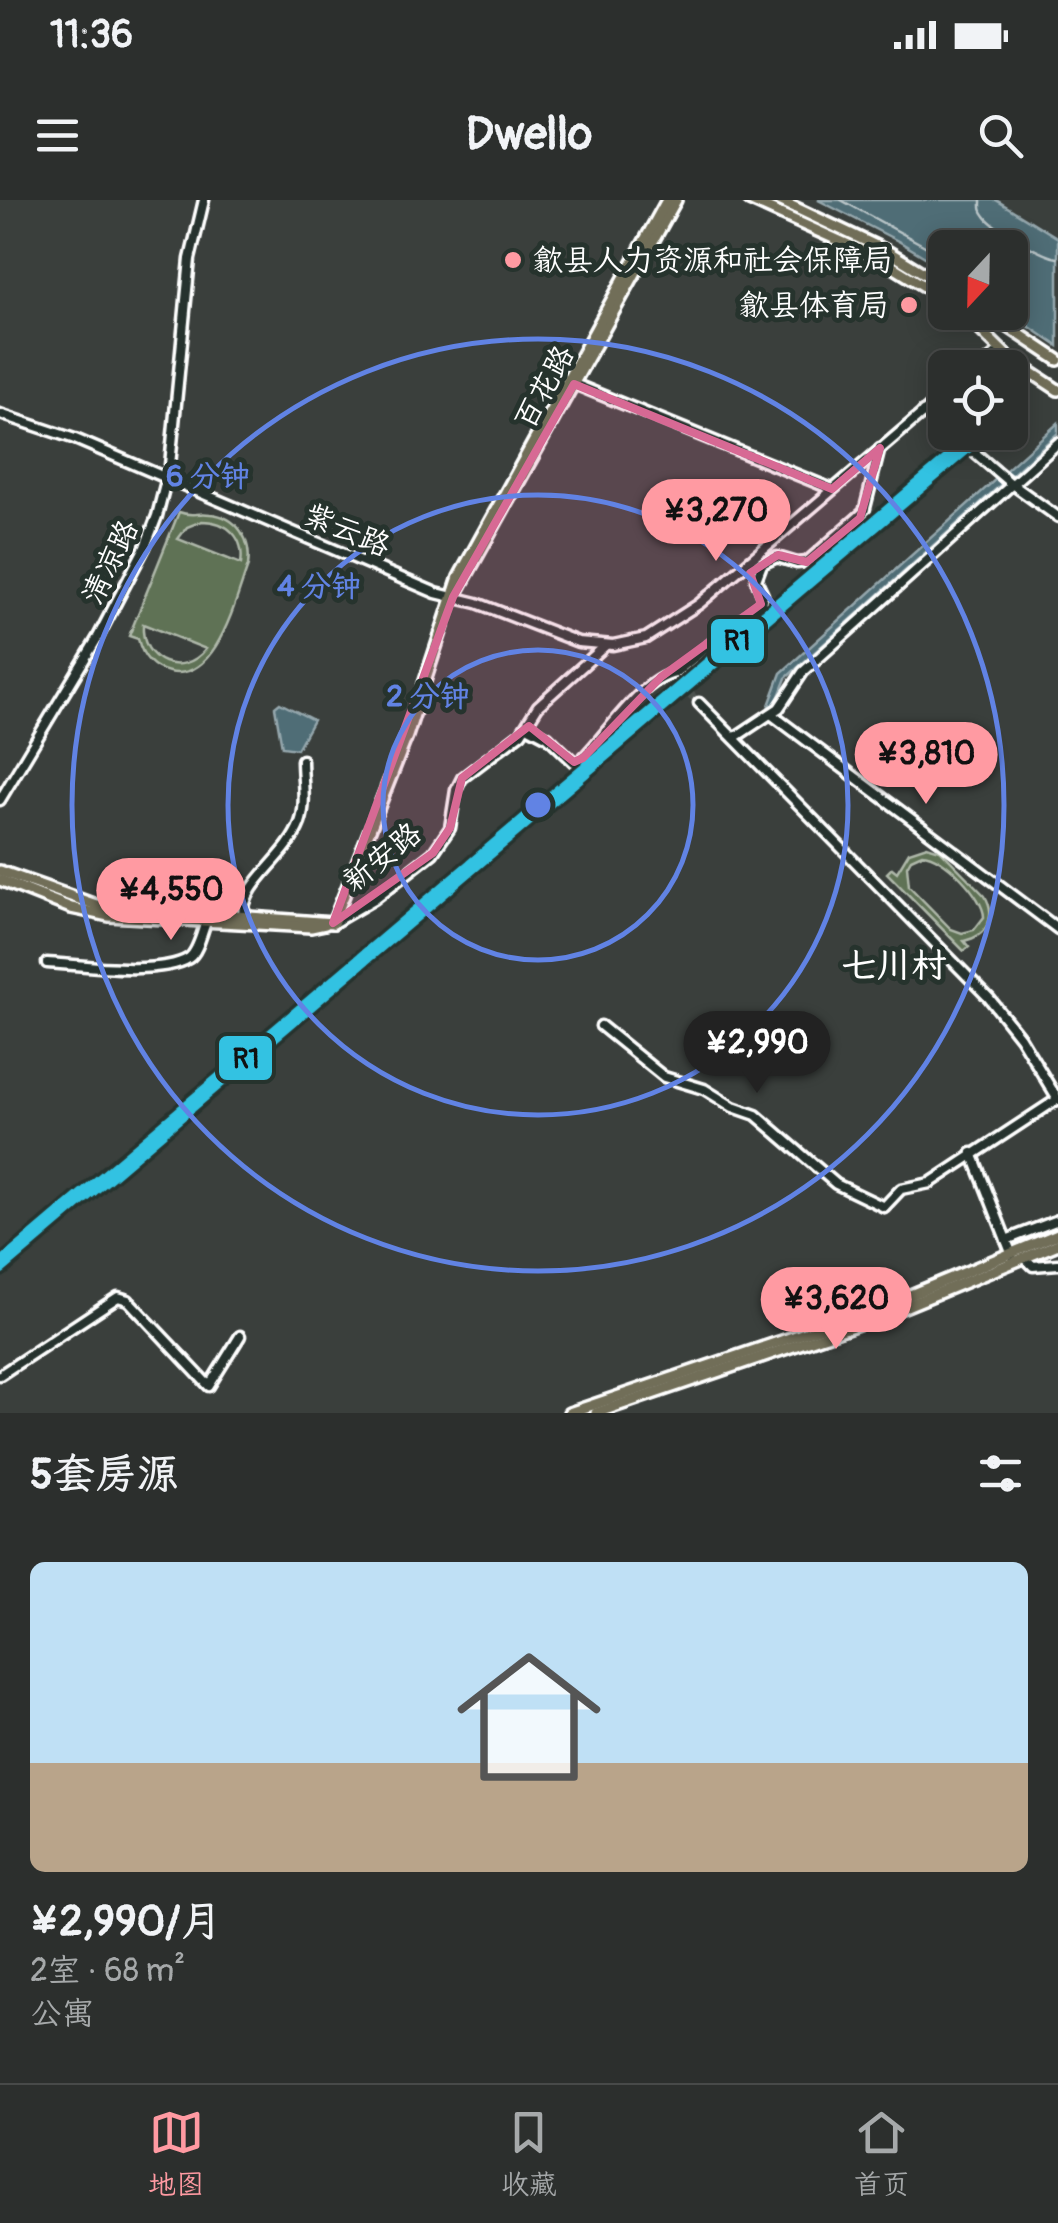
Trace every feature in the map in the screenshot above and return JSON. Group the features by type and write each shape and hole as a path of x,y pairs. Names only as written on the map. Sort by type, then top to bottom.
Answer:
{"main road":[{"name":"百花路","path":"333,922 407,736 459,577 667,200"},
{"name":"百花路","path":"453,596 466,580 676,200"},
{"path":"749,200 882,260 928,288"},
{"path":"778,200 864,239 928,276"},
{"path":"980,330 1000,350"},
{"path":"1013,330 1058,360"},
{"path":"1028,369 1058,390"},
{"name":"新安路","path":"0,871 99,906 333,922"},
{"name":"新安路","path":"0,880 97,914 311,927 333,922"},
{"path":"569,1413 843,1320 1058,1234"},
{"path":"596,1413 882,1316 1058,1244"}],"street":[{"name":"清凉路","path":"0,800 116,604 151,532 167,478 190,259 204,200"},
{"path":"574,384 832,489"},
{"path":"606,645 646,638 699,604 928,408"},
{"path":"923,412 928,416"},
{"name":"紫云路","path":"0,414 56,431 436,593 569,640 606,645"},
{"path":"734,738 771,714 804,672 1058,443"},
{"path":"527,726 548,737 578,762 609,726 661,678 675,673 763,601 756,580 762,564 777,556 807,562 860,518 868,506 880,448"},
{"path":"975,453 1010,484 1058,517"},
{"name":"新安路","path":"333,922 374,899 432,853 450,828 456,790 462,778 527,726 538,706 606,645"},
{"path":"675,673 680,685"},
{"path":"601,1026 656,1071 678,1082 704,1088 759,1117 836,1184 884,1207 901,1190 930,1183 1058,1099 1020,1038 989,998 699,703"},
{"path":"771,714 1058,930"},
{"path":"242,916 246,894 283,854 300,821 302,760"},
{"path":"47,963 141,968 185,959 193,955 206,922"},
{"path":"972,1153 1012,1254"},
{"path":"1006,1240 1058,1220"},
{"path":"1025,1258 1034,1266 1058,1264"},
{"path":"0,1375 118,1297 128,1300 208,1386 240,1336"}],"highlighted area":[{"path":"574,384 832,489 880,448 860,518 807,562 778,555 750,573 761,604 661,677 583,758 574,762 529,726 462,778 450,828 433,853 333,923 453,597"}],"green space":[{"path":"179,512 220,516 241,531 248,548 248,566 222,636 200,665 186,672 158,668 142,651 138,639 129,636","holes":["202,521 220,524 233,533 240,546 241,564 178,539 187,527","143,624 206,649 186,663 164,662 148,648"]},
{"path":"927,846 940,850 985,896 990,911 988,924 979,935 964,941 969,947 964,951 887,873 892,868 897,872 909,852","holes":["922,854 951,869 977,899 984,917 974,930 962,933 951,929 909,886 907,866 911,859"]}],"water":[{"path":"818,200 996,200 1058,238 1058,346 1028,326 1028,230 928,230 928,259"},
{"path":"1058,423 1058,433 786,678 776,704 768,708 781,673"},
{"path":"280,703 313,720 297,749 282,747 275,707"}],"tunnel":[{"path":"681,685 699,703"}],"transit line":[{"name":"R1","path":"0,1267 962,450"}],"place":[{"name":"歙县人力资源和社会保障局","path":"513,260"},
{"name":"歙县体育局","path":"909,305"}],"district":[{"name":"七川村","path":"894,965"}]}
